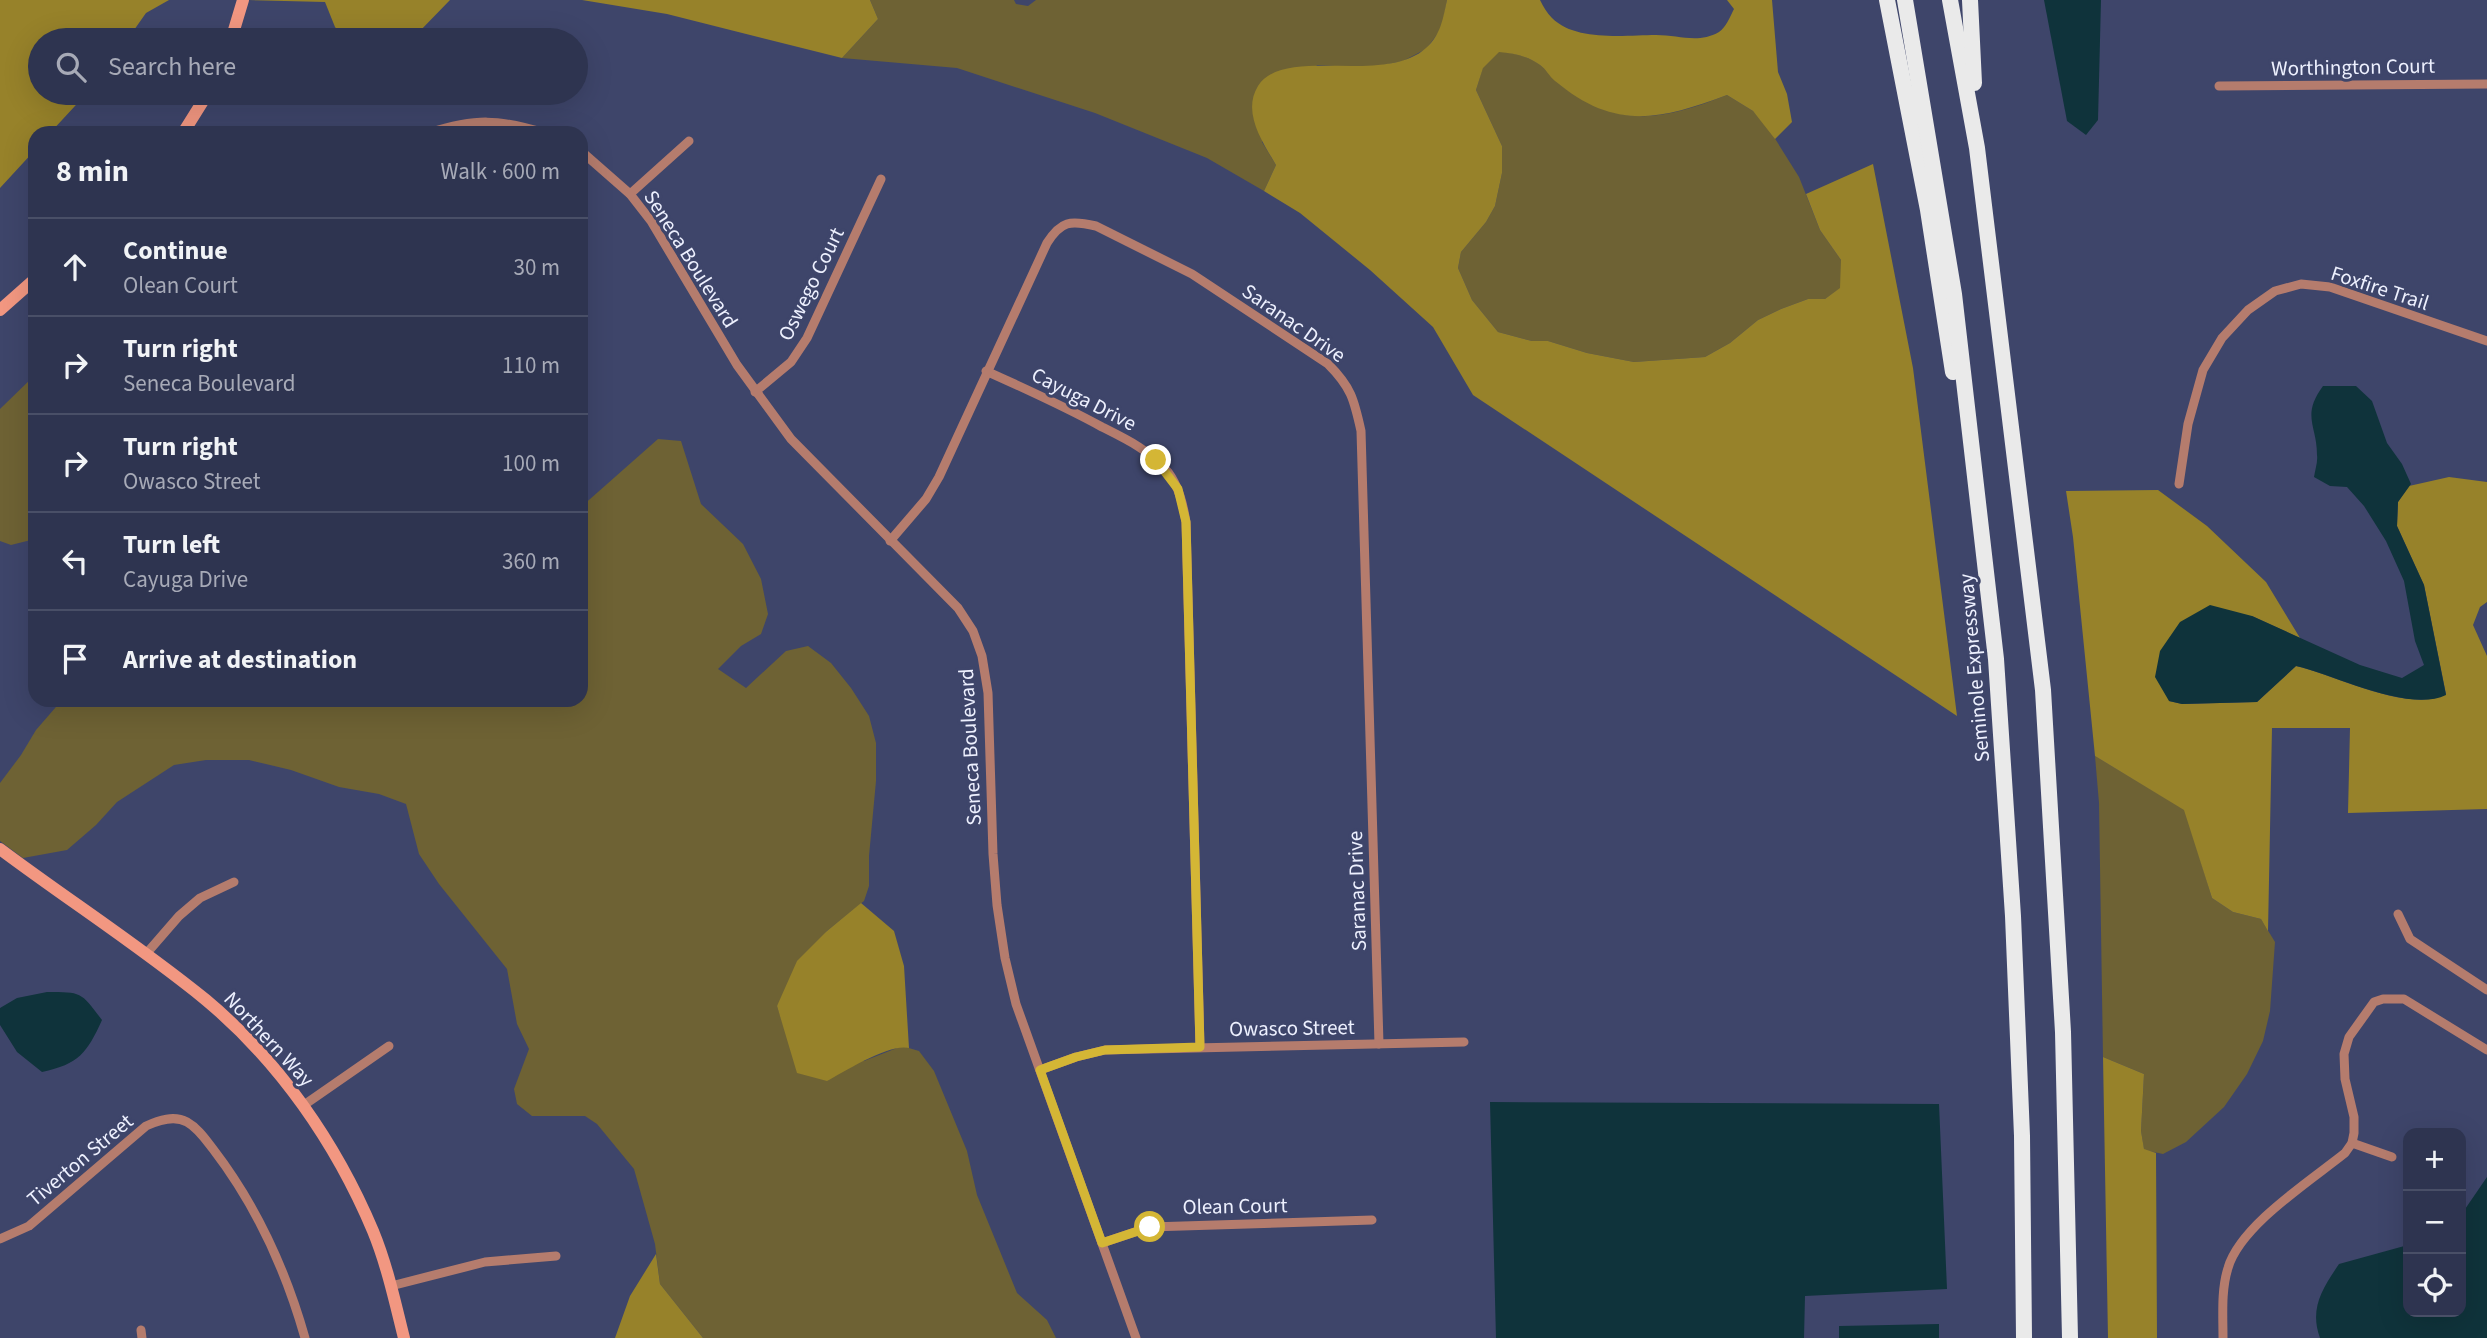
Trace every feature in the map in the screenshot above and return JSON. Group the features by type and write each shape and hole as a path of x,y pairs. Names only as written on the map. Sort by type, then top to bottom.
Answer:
{"highway":[{"path":"1887,0 1928,210 1960,416 1973,452"},
{"name":"Seminole Expressway","path":"1905,0 1954,294 1996,659 2013,916 2022,1136 2024,1338"},
{"path":"1950,0 1977,148 2043,690 2063,1032 2070,1338"},
{"path":"1969,0 1977,148"}],"street":[{"path":"235,28 243,0"},
{"name":"Worthington Court","path":"2219,86 2487,84"},
{"path":"187,126 200,105"},
{"path":"459,126 481,121 521,126"},
{"path":"630,194 688,141"},
{"name":"Seneca Boulevard","path":"588,157 630,194 651,221 737,365 791,439 958,608 973,631 982,656 988,693 996,905 1005,958 1016,1004 1136,1338"},
{"name":"Oswego Court","path":"755,392 791,362 807,338 881,179"},
{"name":"Saranac Drive","path":"890,541 926,499 939,477 986,370 1047,243 1055,231 1066,223 1079,222 1096,226 1192,274 1328,365 1345,382 1362,430 1379,1044"},
{"name":"Foxfire Trail","path":"2179,484 2188,424 2203,370 2222,338 2248,310 2275,291 2301,284 2330,287 2487,341"},
{"path":"0,310 28,285"},
{"name":"Cayuga Drive","path":"986,370 1066,407 1135,444 1168,473 1184,505 1200,1047"},
{"name":"Northern Way","path":"0,849 146,954 206,1001 239,1030 304,1105 355,1190 391,1286 404,1338"},
{"path":"146,954 179,916 200,898 234,882"},
{"path":"2398,914 2410,939 2487,990"},
{"path":"2223,1338 2225,1283 2234,1251 2255,1226 2345,1153 2352,1143 2354,1118 2345,1079 2344,1054 2348,1037 2374,1002 2404,999 2487,1050"},
{"name":"Owasco Street","path":"1040,1070 1105,1050 1464,1042"},
{"path":"304,1105 389,1046"},
{"name":"Tiverton Street","path":"0,1239 29,1226 146,1126 160,1119 173,1118 187,1122 201,1133 223,1161 261,1224 279,1264 305,1338"},
{"path":"2352,1143 2392,1157"},
{"name":"Olean Court","path":"1102,1243 1150,1227 1372,1220"},
{"path":"391,1286 485,1262 556,1256"}],"shaded area":[{"path":"0,0 169,0 146,13 135,28 28,28 28,105 76,105 56,126 28,126 28,158 0,188"},
{"path":"249,0 450,0 423,28 336,28 325,2"},
{"path":"582,0 870,0 878,19 842,58 667,14"},
{"path":"870,0 1014,0 1016,4 1028,6 1036,0 1447,0 1442,28 1426,49 1403,61 1368,68 1317,65 1262,142 1276,165 1264,191 1207,158 1095,113 957,68 842,58 878,19"},
{"path":"1447,0 1540,0 1552,18 1574,31 1602,36 1704,38 1719,32 1728,22 1734,9 1727,0 1772,0 1778,72 1787,94 1792,122 1775,139 1753,111 1727,95 1659,115 1618,114 1598,108 1577,97 1530,59 1499,52 1483,68 1476,90 1502,146 1502,173 1495,206 1486,222 1461,252 1458,268 1472,300 1498,332 1634,362 1705,357 1730,343 1758,320 1808,299 1825,299 1840,288 1841,260 1820,230 1806,194 1873,164 1913,368 1957,716 1473,395 1433,327 1370,270 1300,213 1264,191 1276,165 1260,136 1253,116 1252,106 1258,86 1271,74 1289,68 1361,66 1408,59 1426,48 1435,38 1441,26"},
{"path":"2044,0 2101,0 2098,120 2086,135 2067,121"},
{"path":"1499,51 1530,59 1543,67 1559,84 1581,98 1622,114 1661,115 1727,95 1753,111 1769,129 1799,177 1820,230 1841,260 1841,288 1825,299 1808,299 1758,320 1730,343 1705,357 1634,362 1498,332 1472,300 1458,268 1461,252 1486,222 1495,206 1502,173 1502,146 1476,90 1483,67"},
{"path":"28,382 28,541 11,545 0,541 0,409"},
{"path":"2323,386 2356,386 2372,401 2387,443 2402,464 2411,484 2398,502 2397,526 2424,585 2446,695 2431,699 2393,696 2296,666 2257,702 2182,704 2169,701 2155,677 2160,651 2180,622 2210,605 2252,616 2360,665 2402,678 2424,665 2415,641 2404,581 2386,541 2364,506 2347,487 2330,486 2314,477 2317,458 2311,413 2316,396"},
{"path":"658,439 681,441 701,504 743,544 761,579 768,614 761,634 741,646 718,669 746,688 786,651 808,646 831,663 869,716 876,743 876,781 869,886 864,901 827,931 777,1006 787,1036 864,1061 902,1046 919,1051 934,1071 967,1151 977,1195 1017,1293 1047,1320 1056,1338 703,1338 660,1284 655,1244 634,1169 597,1124 585,1116 532,1116 517,1104 514,1089 529,1049 517,1024 507,969 439,884 419,854 406,804 379,794 339,787 291,770 249,760 206,760 174,765 117,802 67,850 23,858 0,841 0,783 36,730 56,707 588,707 588,501"},
{"path":"2449,477 2487,482 2487,602 2480,607 2473,625 2487,656 2487,809 2348,813 2350,728 2272,728 2268,931 2261,919 2233,912 2212,898 2184,810 2095,756 2066,491 2158,490 2207,526 2266,582 2300,638 2252,616 2169,701 2182,704 2257,702 2296,666 2372,691 2413,699 2431,699 2446,694 2424,585 2397,526 2398,502 2409,486"},
{"path":"2095,756 2185,810 2212,898 2233,912 2261,919 2275,942 2270,1011 2263,1041 2247,1074 2224,1107 2186,1142 2163,1154 2144,1150 2141,1131 2144,1074 2103,1057 2099,803"},
{"path":"861,903 894,931 904,966 909,1048 879,1054 827,1081 797,1073 777,1006 797,961"},
{"path":"47,992 67,992 80,996 102,1020 92,1041 80,1055 65,1065 42,1072 17,1052 0,1025 0,1008 17,998"},
{"path":"2103,1057 2144,1074 2141,1131 2144,1149 2156,1153 2157,1338 2108,1338"},
{"path":"1490,1102 1939,1104 1947,1289 1805,1296 1804,1338 1496,1338"},
{"path":"2487,1177 2487,1338 2320,1338 2316,1317 2319,1299 2339,1264 2403,1246 2403,1317 2466,1317 2466,1208"},
{"path":"656,1254 660,1284 703,1338 615,1338 630,1296"},
{"path":"1939,1324 1939,1338 1839,1338 1839,1326"}],"route":[{"path":"1150,1227 1102,1243 1040,1070 1105,1050 1200,1047 1186,522 1178,489 1156,460"}]}
